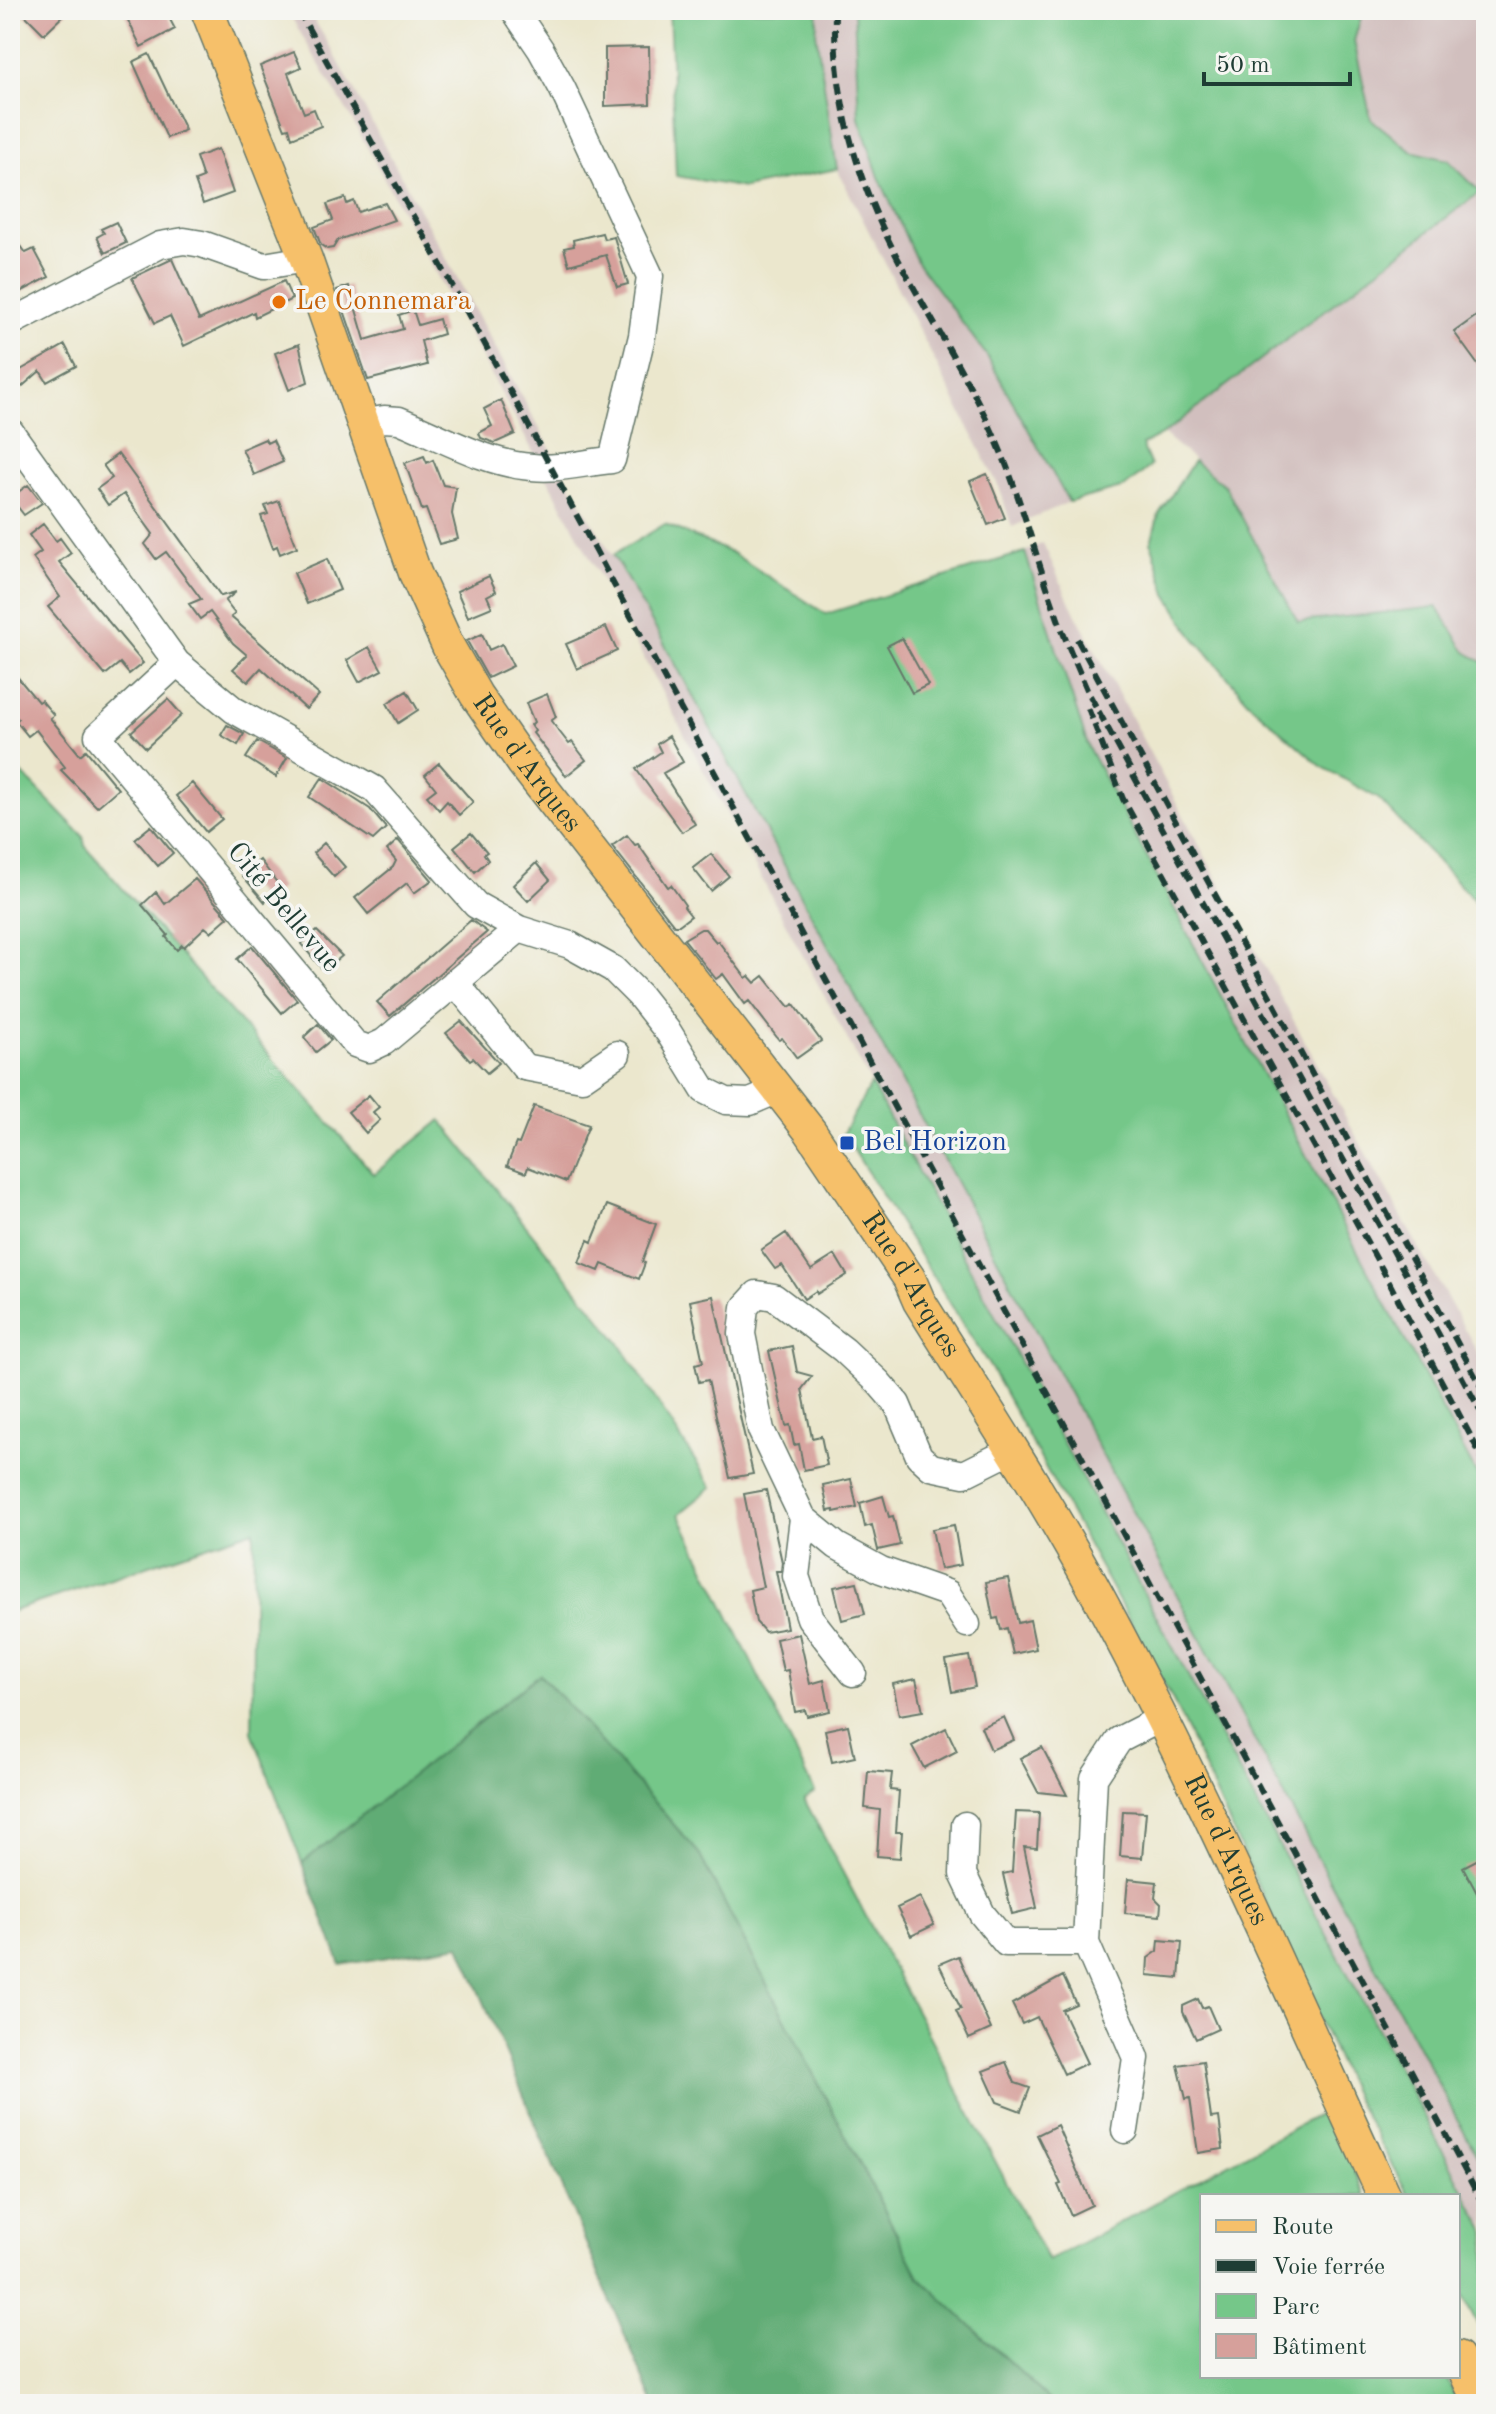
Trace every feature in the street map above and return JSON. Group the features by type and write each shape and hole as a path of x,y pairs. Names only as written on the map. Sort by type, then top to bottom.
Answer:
{"main road":[{"name":"Rue d'Arques","path":"207,10 306,259 415,573 448,646 476,695 533,775 810,1131 909,1278 919,1301 1014,1449 1162,1718 1383,2194"},
{"path":"1460,2361 1480,2404"}],"street":[{"path":"362,423 399,420 497,460 521,466 551,468 612,460 642,336 650,276 562,88 514,10"},
{"path":"10,323 160,245 184,241 202,244 264,266 306,259"},
{"path":"10,431 177,663 234,710 374,789 476,905 519,929 570,945 613,969 639,995 669,1033 704,1090 726,1101 750,1102 778,1090"},
{"name":"Cité Bellevue","path":"177,663 98,736 355,1044 369,1049 384,1042 519,929"},
{"path":"455,982 524,1067 582,1078 617,1054"},
{"path":"967,1624 947,1593 881,1570 837,1546 803,1518 761,1430 742,1334 745,1307 757,1294 774,1297 844,1350 897,1404 919,1456 931,1467 964,1474 1014,1449"},
{"path":"803,1518 796,1576 810,1618 853,1673"},
{"path":"1125,2130 1136,2058 1086,1943 1094,1778 1119,1740 1162,1718"},
{"path":"965,1825 963,1874 982,1914 1006,1943 1086,1943"}],"shaded area":[{"path":"287,10 308,10 330,46 566,477 669,652 1005,1273 1486,2173 1486,2232 537,459 355,125"},
{"path":"818,10 854,10 859,118 879,177 917,262 987,356 1069,502 1012,527 999,487 837,169 816,33"},
{"path":"1363,10 1486,10 1486,487 1478,492 1486,539 1486,664 1466,652 1437,607 1298,622 1225,486 1163,434 1480,192 1448,160 1411,151 1371,119 1354,41"},
{"path":"1043,543 1071,605 1205,856 1351,1127 1486,1367 1486,1492 1089,749 1025,552"}],"green space":[{"path":"669,10 818,10 816,33 837,169 744,188 676,176"},
{"path":"854,10 1363,10 1354,41 1371,119 1411,151 1448,160 1480,192 1163,434 1142,445 1151,466 1125,487 1069,502 987,356 917,262 879,177 859,118"},
{"path":"1194,461 1225,486 1298,622 1437,607 1466,652 1486,664 1486,916 1379,799 1321,766 1252,706 1193,636 1167,594 1151,542 1159,514"},
{"path":"665,524 732,553 826,614 1025,552 1089,749 1486,1492 1486,2173 1005,1273 669,652 613,555"},
{"path":"10,761 83,836 85,846 374,1174 441,1120 619,1342 712,1487 679,1514 815,1792 804,1799 1048,2261 1327,2110 1364,2194 1200,2194 1200,2378 1447,2378 1458,2404 1054,2404 919,2277 698,1852 541,1675 302,1863 252,1732 254,1530 10,1612"},
{"path":"871,1084 1486,2232 1486,2341 1460,2290 1460,2194 1408,2194 1354,2096 1174,1702 992,1370 843,1133"},
{"path":"540,1674 698,1852 919,2277 1054,2404 654,2404 460,1945 341,1965 302,1863"}],"building":[{"path":"20,10 69,10 44,34"},
{"path":"123,10 165,10 175,29 141,47"},
{"path":"649,47 650,104 605,106 605,48"},
{"path":"294,52 301,67 288,73 304,113 314,109 321,126 292,138 289,128 285,129 260,66"},
{"path":"149,54 185,130 167,138 133,62"},
{"path":"218,149 233,193 203,204 195,181 203,178 196,157"},
{"path":"345,198 347,204 354,201 358,212 385,203 394,220 338,240 333,248 327,249 321,245 314,227 333,220 327,204"},
{"path":"116,222 126,243 105,253 97,237 104,233 101,229"},
{"path":"602,233 604,239 614,237 628,284 617,287 606,255 569,265 564,248 574,246 573,240"},
{"path":"21,246 26,253 34,249 49,277 19,293 10,278 10,253"},
{"path":"172,259 199,320 284,281 292,299 255,317 254,312 184,346 170,316 155,323 132,278"},
{"path":"349,286 365,340 403,329 399,315 413,310 418,325 439,319 443,334 421,341 427,365 368,380 337,290"},
{"path":"1486,309 1486,376 1454,332"},
{"path":"299,344 308,382 289,390 275,353"},
{"path":"65,345 76,366 47,382 40,371 10,397 10,376"},
{"path":"501,400 515,434 495,443 481,438 479,433 492,426 484,409"},
{"path":"265,439 267,443 273,440 283,462 254,475 242,449"},
{"path":"118,454 221,596 236,592 225,601 235,614 231,617 319,695 306,709 261,668 248,682 233,669 247,655 233,643 210,612 200,619 189,604 201,599 166,552 156,559 145,544 153,534 124,494 108,505 97,489 112,478 103,465"},
{"path":"424,456 427,463 433,460 443,485 456,487 452,514 458,539 439,544 426,509 422,510 405,463"},
{"path":"987,474 1005,518 988,525 970,481"},
{"path":"28,485 42,503 24,515 14,502 14,495"},
{"path":"279,501 297,547 280,554 277,546 273,548 261,516 268,514 265,506"},
{"path":"43,524 56,541 60,538 71,553 59,562 143,663 129,674 120,663 105,675 48,607 60,597 33,558 41,552 29,535"},
{"path":"327,559 340,590 307,604 294,573"},
{"path":"489,576 496,591 487,596 492,607 468,617 457,591"},
{"path":"606,627 617,651 577,669 566,644"},
{"path":"482,634 489,650 502,644 513,666 488,678 467,641"},
{"path":"902,638 928,685 912,693 887,646"},
{"path":"369,647 382,670 359,682 347,660"},
{"path":"10,668 38,702 41,700 54,715 50,718 80,755 86,750 118,789 97,807 61,770 65,767 36,730 28,736 16,721 18,719 10,709"},
{"path":"407,691 418,710 398,723 387,703"},
{"path":"547,694 556,717 551,721 586,760 566,776 533,733 535,731 531,725 534,722 526,703"},
{"path":"168,699 182,715 146,748 131,732"},
{"path":"227,725 244,734 238,745 221,735"},
{"path":"669,736 683,762 663,773 695,824 682,832 636,769 661,752 657,744"},
{"path":"257,741 287,758 276,777 246,758"},
{"path":"439,763 473,802 459,815 447,801 439,810 427,796 436,789 425,775"},
{"path":"322,778 370,809 386,828 373,840 309,797"},
{"path":"192,783 222,819 206,832 176,796"},
{"path":"151,826 173,853 158,866 135,839"},
{"path":"471,833 487,852 484,854 488,860 475,872 454,847"},
{"path":"627,835 635,845 638,844 668,887 671,885 685,905 691,916 679,925 674,925 612,846"},
{"path":"398,840 432,880 414,893 407,883 368,914 355,898 393,867 396,861 387,850"},
{"path":"324,843 345,867 334,877 313,853"},
{"path":"711,854 729,876 711,891 693,868"},
{"path":"260,860 281,888 265,902 242,875"},
{"path":"536,863 550,880 528,901 513,885"},
{"path":"195,879 228,917 211,932 205,927 177,950 142,905 156,892 165,904"},
{"path":"471,920 487,932 390,1016 377,1002"},
{"path":"701,929 718,941 746,978 749,976 755,983 764,976 789,1007 794,1004 821,1041 797,1058 749,1001 745,1004 723,974 716,979 684,939"},
{"path":"317,931 342,956 324,971 301,944"},
{"path":"252,946 297,1000 282,1013 237,959"},
{"path":"461,1021 499,1063 487,1073 473,1058 470,1060 446,1033"},
{"path":"318,1024 331,1040 316,1052 304,1037"},
{"path":"369,1095 379,1107 373,1112 380,1120 366,1133 348,1112"},
{"path":"534,1106 589,1125 566,1182 528,1167 526,1173 507,1166"},
{"path":"607,1205 656,1224 639,1279 602,1264 599,1271 579,1263 588,1240 592,1242"},
{"path":"786,1233 811,1270 835,1255 847,1275 804,1299 782,1265 775,1269 761,1250"},
{"path":"713,1296 753,1474 730,1478 708,1380 699,1382 695,1364 703,1362 690,1301"},
{"path":"792,1346 797,1372 812,1376 802,1389 812,1438 821,1436 827,1465 804,1470 799,1444 794,1445 790,1425 786,1426 769,1351"},
{"path":"851,1479 857,1507 828,1511 823,1485"},
{"path":"766,1490 782,1562 781,1571 776,1571 787,1628 765,1632 756,1622 750,1590 763,1587 744,1494"},
{"path":"883,1496 889,1517 893,1516 900,1545 878,1550 872,1525 865,1527 860,1503"},
{"path":"954,1525 961,1565 940,1569 932,1529"},
{"path":"1008,1578 1018,1623 1030,1620 1036,1649 1013,1654 1007,1628 1001,1630 998,1618 993,1619 986,1582"},
{"path":"857,1582 865,1614 842,1620 834,1587"},
{"path":"799,1634 810,1684 824,1680 830,1711 807,1716 805,1710 795,1712 788,1670 783,1671 776,1639"},
{"path":"969,1656 975,1687 952,1692 946,1660"},
{"path":"916,1679 923,1711 899,1715 893,1684"},
{"path":"1004,1717 1014,1740 991,1750 981,1727"},
{"path":"848,1725 855,1757 832,1762 825,1730"},
{"path":"946,1728 957,1751 924,1768 912,1746"},
{"path":"1042,1747 1067,1795 1038,1792 1020,1758"},
{"path":"868,1771 892,1773 890,1790 899,1791 896,1832 902,1832 900,1858 877,1856 880,1810 865,1808"},
{"path":"1123,1811 1146,1812 1142,1858 1120,1856"},
{"path":"1016,1812 1039,1813 1037,1848 1024,1847 1037,1908 1012,1914 1003,1874 1012,1872"},
{"path":"1486,1855 1486,1910 1463,1867"},
{"path":"1128,1879 1157,1882 1155,1898 1161,1904 1160,1916 1125,1913"},
{"path":"920,1897 934,1925 911,1936 897,1908"},
{"path":"1159,1940 1182,1942 1179,1978 1147,1975 1148,1958 1158,1951"},
{"path":"958,1956 991,2029 969,2039 956,2011 961,2009 939,1964"},
{"path":"1063,1976 1076,2004 1062,2010 1087,2063 1064,2074 1037,2017 1022,2024 1012,2004"},
{"path":"1198,1999 1202,2008 1208,2006 1218,2029 1196,2039 1183,2006"},
{"path":"1203,2061 1211,2118 1219,2117 1223,2149 1198,2153 1190,2098 1186,2099 1178,2065"},
{"path":"1006,2062 1015,2083 1030,2088 1021,2111 997,2102 983,2071"},
{"path":"1057,2125 1092,2205 1071,2215 1058,2185 1061,2184 1037,2135"}],"railway":[{"path":"298,10 481,337 1486,2210"},
{"path":"835,10 841,96 854,153 873,207 987,419 1088,692 1486,1421"},
{"path":"1077,639 1486,1396"},
{"path":"1088,708 1123,799 1382,1269 1486,1465"}],"place":[{"name":"Le Connemara","path":"279,302"},
{"name":"Bel Horizon","path":"847,1143"}]}
